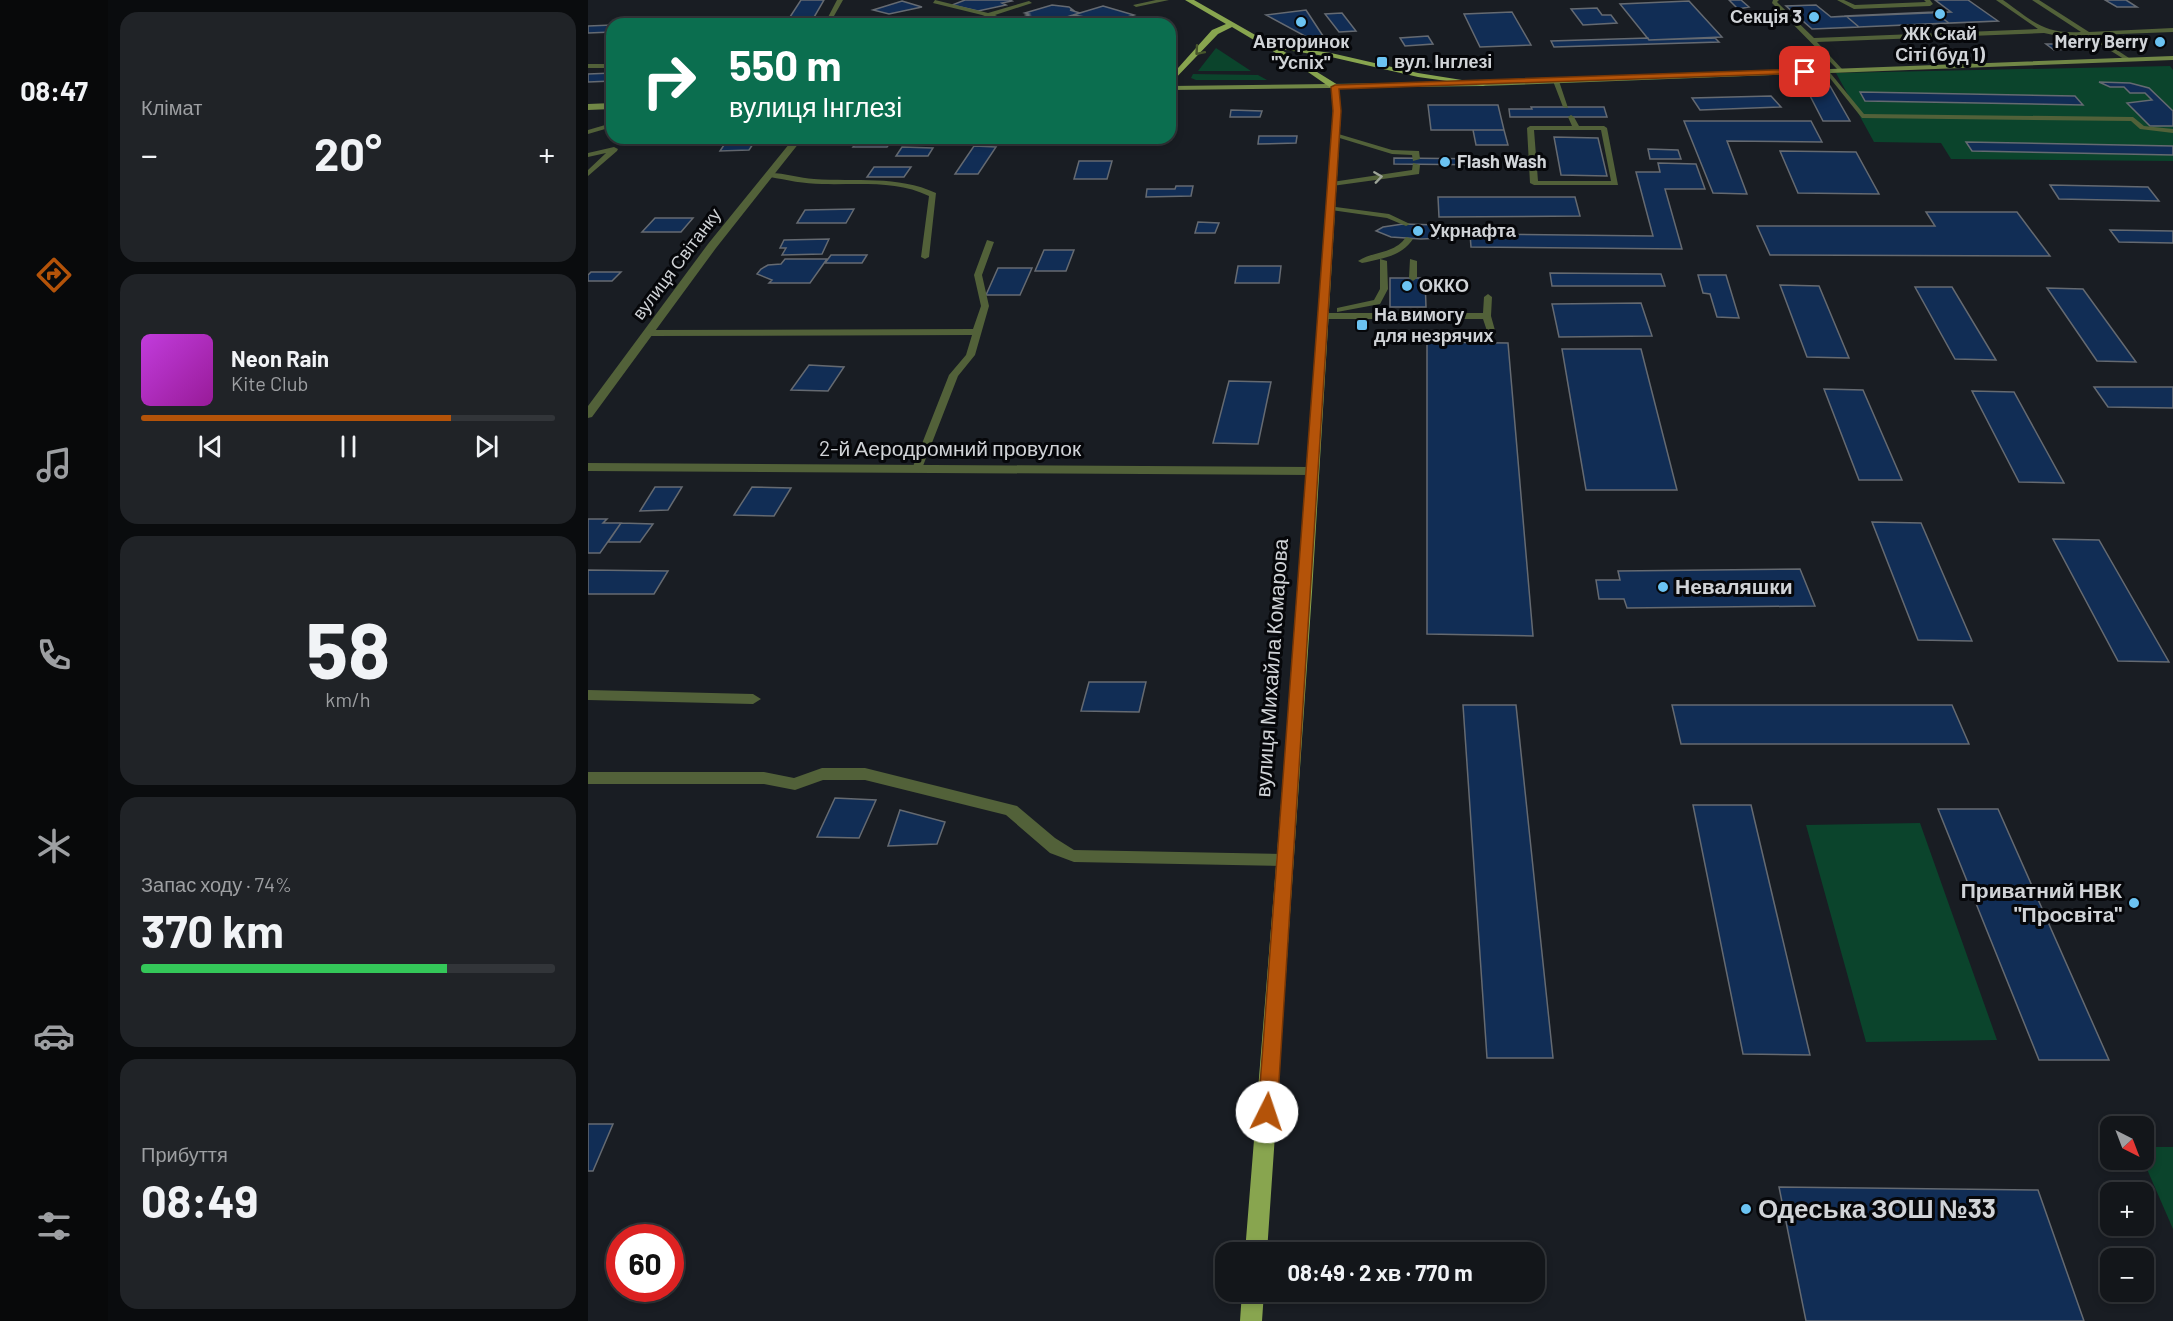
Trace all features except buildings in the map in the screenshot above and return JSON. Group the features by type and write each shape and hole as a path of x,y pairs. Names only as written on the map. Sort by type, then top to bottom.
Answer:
{"main road":[{"path":"1190,0 1316,73 1335,87"},
{"path":"1176,75 1215,32 1231,25"},
{"path":"1264,43 1331,55 1418,75 1483,84"},
{"path":"1176,88 1483,84 2172,59"},
{"name":"вулиця Михайла Комарова","path":"1257,1242 1324,314 1335,135 1335,87"},
{"path":"588,107 606,106"},
{"path":"1251,1321 1252,1302"}],"street":[{"name":"вулиця Світанку","path":"588,414 712,246 794,144"},
{"name":"2-й Аеродромний провулок","path":"588,467 1311,471"},
{"path":"588,695 753,699"},
{"path":"588,778 764,778 795,784 822,774 865,774 1011,810 1021,816 1063,854 1284,860"}],"lane":[{"path":"830,18 840,0"},
{"path":"943,0 935,2 962,11 996,18"},
{"path":"1136,5 1166,0"},
{"path":"1776,0 1774,2 1840,70"},
{"path":"1840,0 1854,7 1930,4 1927,0"},
{"path":"1999,0 2044,32"},
{"path":"2035,0 2127,59"},
{"path":"989,15 1029,3"},
{"path":"1812,40 2044,32 2063,35 2173,30"},
{"path":"588,66 606,66"},
{"path":"1827,71 1862,116 2133,119 2142,128 2173,131"},
{"path":"1556,81 1566,106"},
{"path":"1571,117 1576,128"},
{"path":"588,132 606,126"},
{"path":"1530,128 1576,128 1604,128 1615,183 1534,183 1530,128"},
{"path":"1332,184 1416,172 1416,153 1392,152 1335,135"},
{"path":"588,155 614,149 588,174"},
{"path":"770,175 804,181 879,183 925,190 933,195 925,257"},
{"path":"1331,208 1389,216 1406,224"},
{"path":"1362,261 1401,248 1407,244 1409,239"},
{"path":"917,469 954,375 970,355 985,306 978,275 990,242"},
{"path":"1324,314 1377,302 1385,294 1383,261"},
{"path":"1413,261 1413,278"},
{"path":"1488,297 1487,316 1492,334"},
{"path":"1324,314 1487,316"},
{"path":"648,333 976,332"}],"green space":[{"path":"1216,48 1251,71 1198,71"},
{"path":"2170,66 2173,70 2173,161 1951,159 1941,143 1874,142 1836,73"},
{"path":"1193,74 1258,75 1267,80 1196,80 1191,78"},
{"path":"1920,823 1997,1040 1866,1042 1806,825"},
{"path":"2154,1147 2173,1147 2173,1229 2154,1182 2147,1170 2154,1170"}],"place":[{"name":"ЖК Скай Сіті (буд 1)","path":"1940,14"},
{"name":"Секція 3","path":"1814,17"},
{"name":"Авторинок \"Успіх\"","path":"1301,22"},
{"name":"Merry Berry","path":"2160,42"},
{"name":"вул. Інглезі","path":"1382,62"},
{"name":"Flash Wash","path":"1445,162"},
{"name":"Укрнафта","path":"1418,231"},
{"name":"ОККО","path":"1407,286"},
{"name":"На вимогу для незрячих","path":"1362,325"},
{"name":"Неваляшки","path":"1663,587"},
{"name":"Приватний НВК \"Просвіта\"","path":"2134,903"},
{"name":"Одеська ЗОШ №33","path":"1746,1209"}],"route":[{"path":"1267,1112 1292,743 1305,592 1311,471 1328,260 1337,111 1335,87 1805,72"}]}
